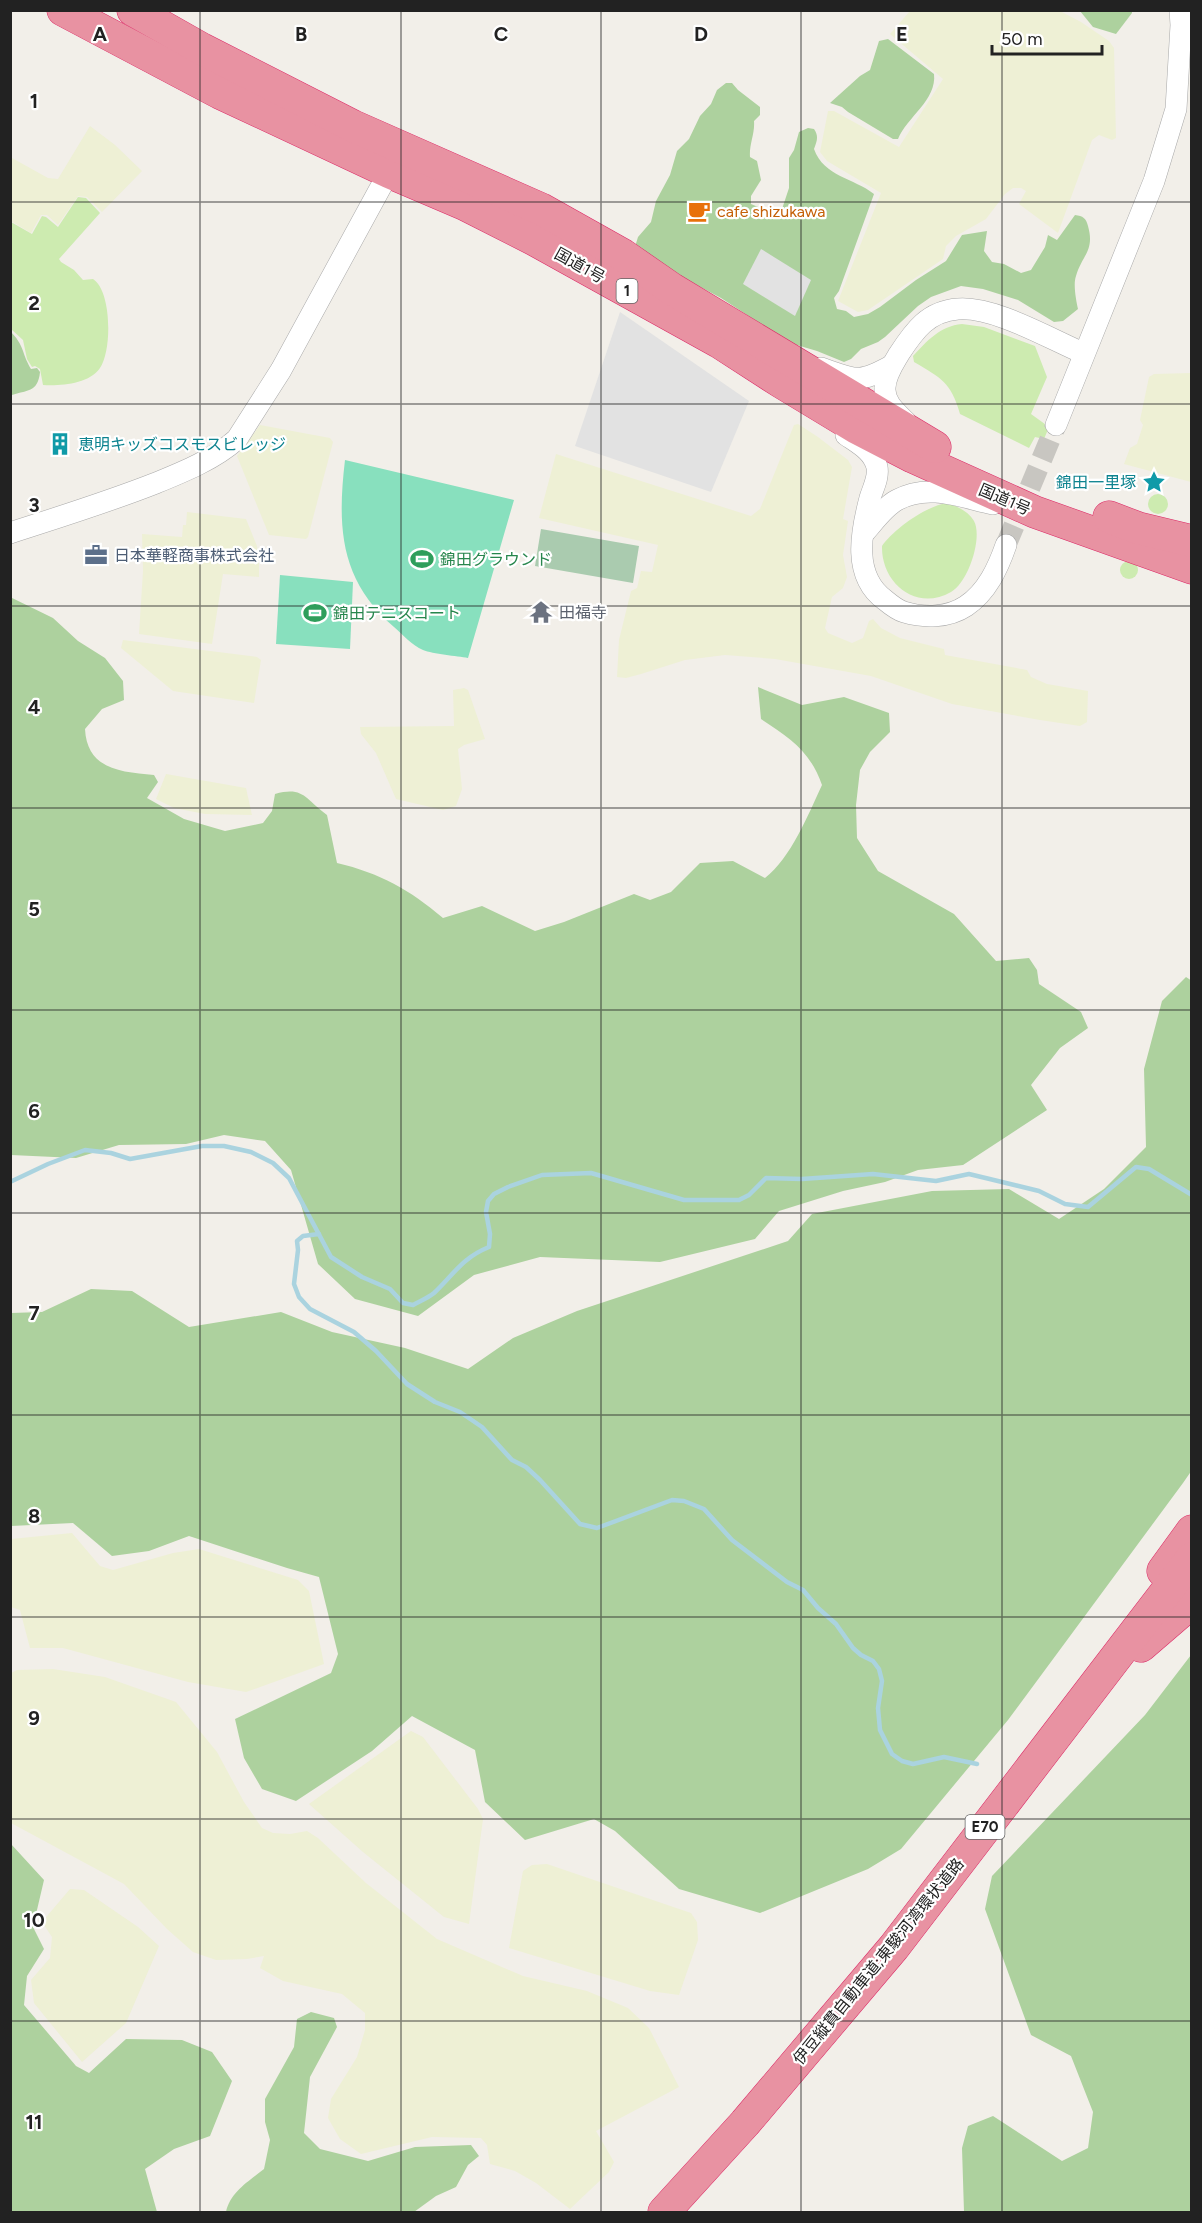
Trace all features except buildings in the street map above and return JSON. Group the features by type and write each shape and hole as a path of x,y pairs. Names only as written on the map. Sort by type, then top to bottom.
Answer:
{"highway":[{"name":"国道1号","path":"63,10 220,93 392,166 535,240 718,342 781,368 984,470 1138,528 1191,541"},
{"name":"国道1号","path":"133,10 202,49 353,126 541,209 623,255 781,368 857,428 913,457 1035,512 1191,568"},
{"path":"1086,1696 1142,1602 1191,1531"},
{"name":"伊豆縦貫自動車道;東駿河湾環状道路","path":"671,2212 894,1947 1191,1558"},
{"path":"1086,1696 1191,1602"}],"street":[{"path":"1056,425 1154,181 1176,109 1180,10"},
{"path":"353,126 360,144 392,166 416,168 431,160"},
{"path":"10,533 121,497 176,475 229,446 237,439 281,370 392,166"},
{"path":"938,448 893,410 885,389 891,366 914,331 932,317 946,311 961,309 996,315 1083,354"},
{"path":"781,368 868,379 891,366"},
{"path":"781,368 825,422 865,448 874,460 878,475 870,501 860,552 869,584 876,594 899,610 915,615 950,614 966,606 984,590 999,566 1006,545"},
{"path":"864,533 881,513 897,500 917,493 940,491 1035,512"}],"green space":[{"path":"910,11 1060,11 1081,22 1109,41 1114,48 1116,138 1112,140 1099,135 1092,140 1058,233 1019,204 1026,191 1013,188 1005,194 986,219 956,236 946,246 943,259 868,310 858,312 838,301 881,193 827,161 820,152 828,111 834,111 899,147 943,79 890,34"},
{"path":"1080,11 1132,11 1116,34 1093,27"},
{"path":"888,39 934,74 931,92 898,139 893,139 842,107 830,103 870,70 879,41"},
{"path":"726,83 732,83 760,107 760,115 754,121 750,157 757,161 761,180 751,196 751,204 775,214 782,209 789,188 789,158 799,132 808,128 814,129 817,134 814,149 825,166 874,194 839,291 834,298 837,309 846,311 854,317 868,314 880,307 946,261 962,235 987,231 984,251 992,262 1004,264 1021,273 1031,270 1045,247 1048,235 1057,240 1075,215 1085,219 1090,234 1089,247 1075,279 1078,309 1063,321 1054,322 1018,300 983,289 961,286 931,297 885,337 861,349 851,359 844,362 790,343 721,298 676,274 656,259 634,250 638,237 651,222 656,201 670,175 677,151 689,139 700,116 711,104 717,90"},
{"path":"90,126 115,145 142,171 102,212 87,197 78,196 58,225 47,215 41,215 31,233 11,221 12,158 48,178 58,179"},
{"path":"78,197 86,198 100,213 59,259 83,280 93,279 99,286 107,308 107,349 100,368 89,378 66,384 43,385 40,369 32,367 27,359 23,340 11,329 11,222 32,234 42,216 58,227"},
{"path":"954,325 984,327 1035,346 1047,377 1031,414 1049,427 1044,439 1035,437 1029,448 960,414 953,395 944,382 914,362 913,356 934,335"},
{"path":"10,331 21,345 31,369 37,368 40,372 37,384 31,390 12,395"},
{"path":"1191,373 1191,482 1124,464 1130,448 1137,444 1143,425 1140,420 1149,377 1154,374"},
{"path":"798,424 848,460 852,467 843,519 848,521 843,555 847,577 843,588 832,597 825,628 828,633 852,643 863,638 869,621 873,619 881,628 900,638 944,649 945,655 1027,670 1031,677 1047,684 1088,691 1087,722 1080,726 952,704 871,676 775,659 725,655 685,660 626,678 617,677 619,640 631,591 637,588 641,571 652,572 658,545 539,518 556,454 751,516 760,509 794,425"},
{"path":"260,425 330,438 333,442 306,539 269,535 237,456"},
{"name":"錦田グラウンド","path":"345,460 514,500 468,658 433,653 411,643 376,609 362,591 346,551 343,530"},
{"name":"錦田一里塚","path":"1158,494 1165,497 1168,504 1165,511 1158,514 1151,511 1148,504 1151,497"},
{"path":"948,503 966,512 974,521 977,538 968,570 963,580 951,592 938,597 914,596 894,582 887,572 882,546 894,532 921,513"},
{"path":"187,512 246,519 257,546 259,577 223,574 212,644 139,634 143,571 142,534 182,537"},
{"path":"541,529 639,546 633,583 535,566"},
{"path":"1125,561 1133,561 1138,566 1136,577 1125,579 1120,574 1120,566"},
{"name":"錦田テニスコート","path":"280,575 353,582 350,649 276,644"},
{"path":"10,597 53,618 78,641 105,658 123,681 124,700 102,709 85,729 87,742 92,753 107,766 118,770 154,775 158,782 147,798 184,819 225,831 263,823 272,811 275,794 298,793 309,799 327,815 337,863 381,877 419,899 443,918 482,906 535,931 634,894 650,900 671,892 700,863 733,861 765,878 774,869 791,848 822,785 811,763 798,746 761,719 758,687 802,705 844,697 889,713 890,732 870,752 860,770 856,805 857,838 878,871 954,914 996,961 1029,958 1037,970 1039,984 1081,1012 1088,1028 1060,1048 1031,1085 1047,1110 963,1165 918,1170 885,1182 843,1191 779,1211 755,1239 660,1262 540,1257 474,1275 418,1316 355,1299 318,1264 291,1170 265,1141 224,1135 186,1144 119,1145 76,1158 11,1155"},
{"path":"123,640 257,657 261,660 254,703 173,691 121,648"},
{"path":"464,688 468,690 485,739 458,749 462,789 456,806 443,810 396,799 376,753 361,734 360,727 454,726 453,690"},
{"path":"166,774 246,788 252,815 205,814 174,808 156,799"},
{"path":"1186,977 1192,981 1192,1470 1008,1720 901,1849 868,1869 760,1913 679,1889 615,1831 594,1819 525,1840 485,1802 475,1750 412,1716 372,1751 296,1801 262,1789 244,1758 235,1719 331,1673 338,1654 319,1577 189,1536 149,1551 112,1556 73,1523 11,1526 11,1313 42,1312 91,1289 132,1291 189,1327 281,1312 332,1332 405,1348 468,1369 513,1338 577,1311 788,1241 812,1214 932,1191 1009,1189 1059,1219 1104,1189 1146,1147 1144,1069 1162,1001"},
{"path":"72,1533 100,1566 113,1570 173,1553 199,1549 298,1580 309,1591 324,1664 246,1692 188,1682 63,1648 30,1648 20,1610 11,1607 11,1539"},
{"path":"1191,1655 1191,2212 964,2212 962,2148 968,2126 993,2116 1062,2161 1088,2148 1093,2112 1071,2056 1031,2035 985,1909 992,1876 1145,1715"},
{"path":"53,1669 105,1677 176,1702 217,1752 244,1802 262,1828 273,1833 290,1834 307,1831 318,1838 366,1883 437,1939 523,1976 587,1991 628,2008 649,2028 679,2087 596,2131 614,2162 609,2172 570,2209 536,2183 515,2171 490,2164 487,2145 481,2138 432,2137 361,2154 340,2139 328,2118 331,2099 357,2057 365,2030 365,2013 342,1994 283,1981 260,1968 264,1956 216,1960 193,1952 167,1929 124,1884 11,1823 11,1673 17,1670"},
{"path":"411,1731 423,1737 478,1809 483,1819 469,1924 444,1917 363,1852 309,1804"},
{"path":"11,1844 44,1880 33,1927 44,1949 27,1976 24,2005 76,2066 89,2073 126,2039 182,2040 212,2052 232,2081 210,2136 174,2149 145,2169 157,2212 11,2212"},
{"path":"547,1864 691,1913 697,1922 698,1940 679,1995 650,1991 509,1948 523,1871 532,1865"},
{"path":"70,1889 84,1890 138,1927 159,1946 126,2023 82,2062 34,2003 31,1980 50,1958 52,1937 42,1922"},
{"path":"311,2012 334,2018 337,2027 310,2077 304,2133 320,2149 368,2161 415,2147 471,2145 479,2156 468,2165 456,2187 436,2196 414,2212 226,2212 236,2193 264,2169 270,2140 265,2122 265,2099 294,2047 297,2019"}],"shaded area":[{"path":"761,249 811,280 795,316 743,284"},
{"path":"620,312 749,401 711,492 575,446"}],"waterway":[{"path":"10,1182 85,1150 111,1153 130,1159 202,1146 224,1146 251,1152 273,1163 289,1178 331,1257 362,1277 390,1289 403,1303 413,1305 432,1295 465,1261 489,1247 490,1234 486,1212 488,1201 494,1194 542,1175 591,1173 684,1200 739,1200 749,1195 766,1178 802,1179 873,1174 936,1181 969,1174 1039,1191 1065,1204 1088,1207 1136,1167 1149,1169 1192,1195"},
{"path":"319,1234 303,1236 297,1241 294,1284 299,1297 310,1309 354,1332 376,1351 407,1384 435,1402 460,1412 482,1427 512,1460 526,1467 540,1480 580,1524 597,1528 672,1500 684,1501 704,1509 732,1540 787,1582 803,1590 836,1624 853,1648 873,1661 879,1669 882,1681 878,1708 880,1730 892,1754 902,1761 913,1764 944,1757 977,1764"}],"tunnel":[{"path":"1006,545 1056,425"}],"place":[{"name":"cafe shizukawa","path":"699,211"},
{"name":"恵明キッズコスモスビレッジ","path":"60,444"},
{"name":"錦田一里塚","path":"1154,482"},
{"name":"日本華軽商事株式会社","path":"96,555"},
{"name":"錦田グラウンド","path":"422,559"},
{"name":"田福寺","path":"541,612"},
{"name":"錦田テニスコート","path":"315,613"}]}
